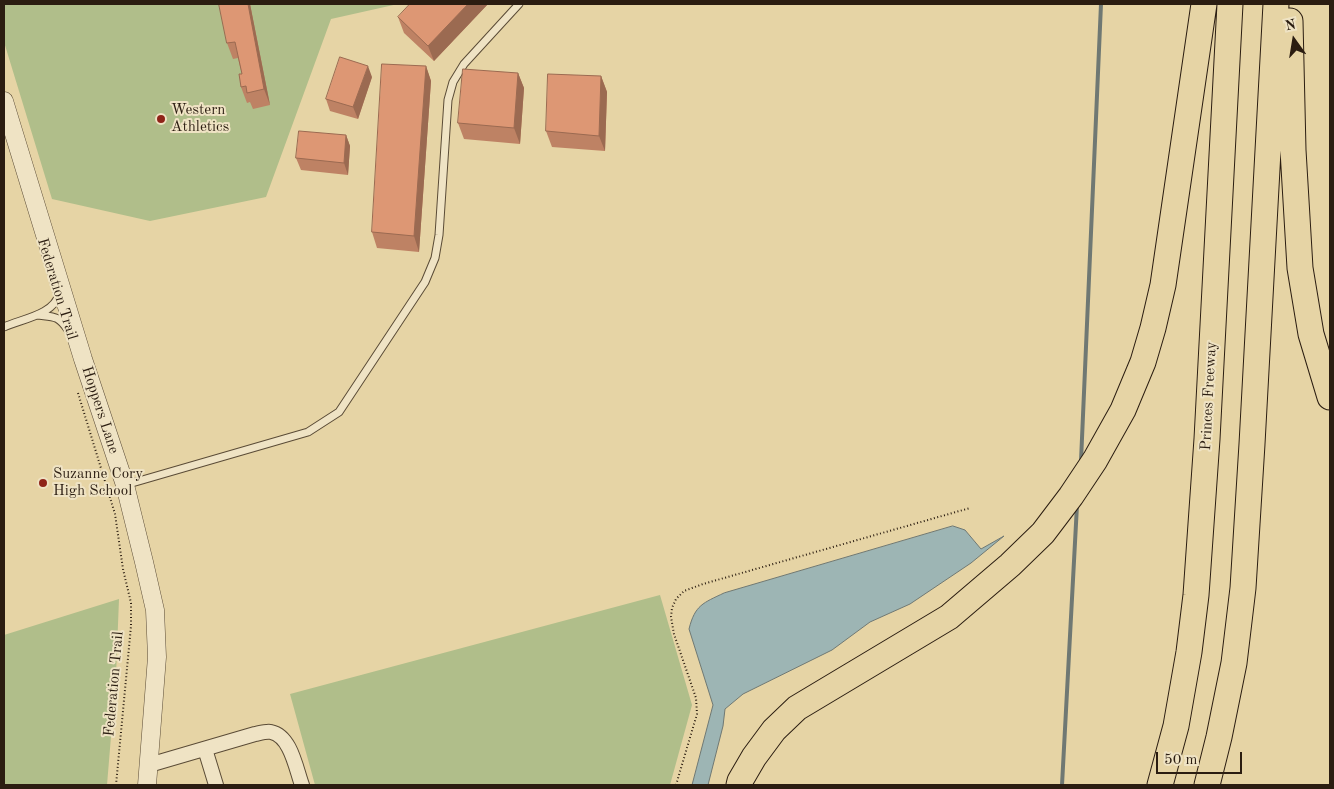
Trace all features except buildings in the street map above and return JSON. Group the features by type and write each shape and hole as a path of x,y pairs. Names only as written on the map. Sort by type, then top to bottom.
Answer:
{"highway":[{"path":"739,785 754,757 774,730 797,708 949,617 1010,564 1043,533 1095,460 1123,410 1143,362 1153,328 1163,285 1204,4"},
{"name":"Princes Freeway","path":"1160,785 1176,726 1189,652 1196,595 1207,439 1230,4"},
{"path":"1206,785 1219,737 1234,663 1243,588 1276,4"},
{"path":"1290,4 1293,150 1300,268 1311,334 1330,397"}],"street":[{"name":"Hoppers Lane","path":"4,101 83,359 125,485 155,610 157,657 147,785"},
{"path":"149,765 255,734 271,732 283,737 290,749 302,785"},
{"path":"205,749 216,785"}],"lane":[{"path":"125,485 308,432 339,412 425,282 435,258 439,235 448,100 453,82 464,64 518,4"},
{"path":"4,327 37,315 51,307 58,300 61,287"},
{"path":"37,315 61,320 83,359"}],"path":[{"name":"Federation Trail","path":"78,392 115,514 123,569 131,603 131,626 116,785"},
{"path":"676,785 697,714 696,698 674,634 671,617 676,599 684,591 970,508"}],"green space":[{"name":"Western Athletics","path":"4,4 398,4 331,19 266,197 150,221 52,199 4,42"},
{"path":"660,595 692,705 670,785 315,785 290,694"},
{"path":"119,599 116,676 107,785 4,785 4,635"}],"water":[{"path":"953,526 965,530 981,549 1004,536 971,563 910,604 870,622 832,650 743,694 725,709 723,726 708,785 692,785 713,705 689,629 694,615 701,606 724,593"}],"waterway":[{"path":"1081,461 1101,4"},
{"path":"1062,785 1077,505"}],"place":[{"name":"Western Athletics","path":"161,119"},
{"name":"Suzanne Cory High School","path":"43,483"}]}
